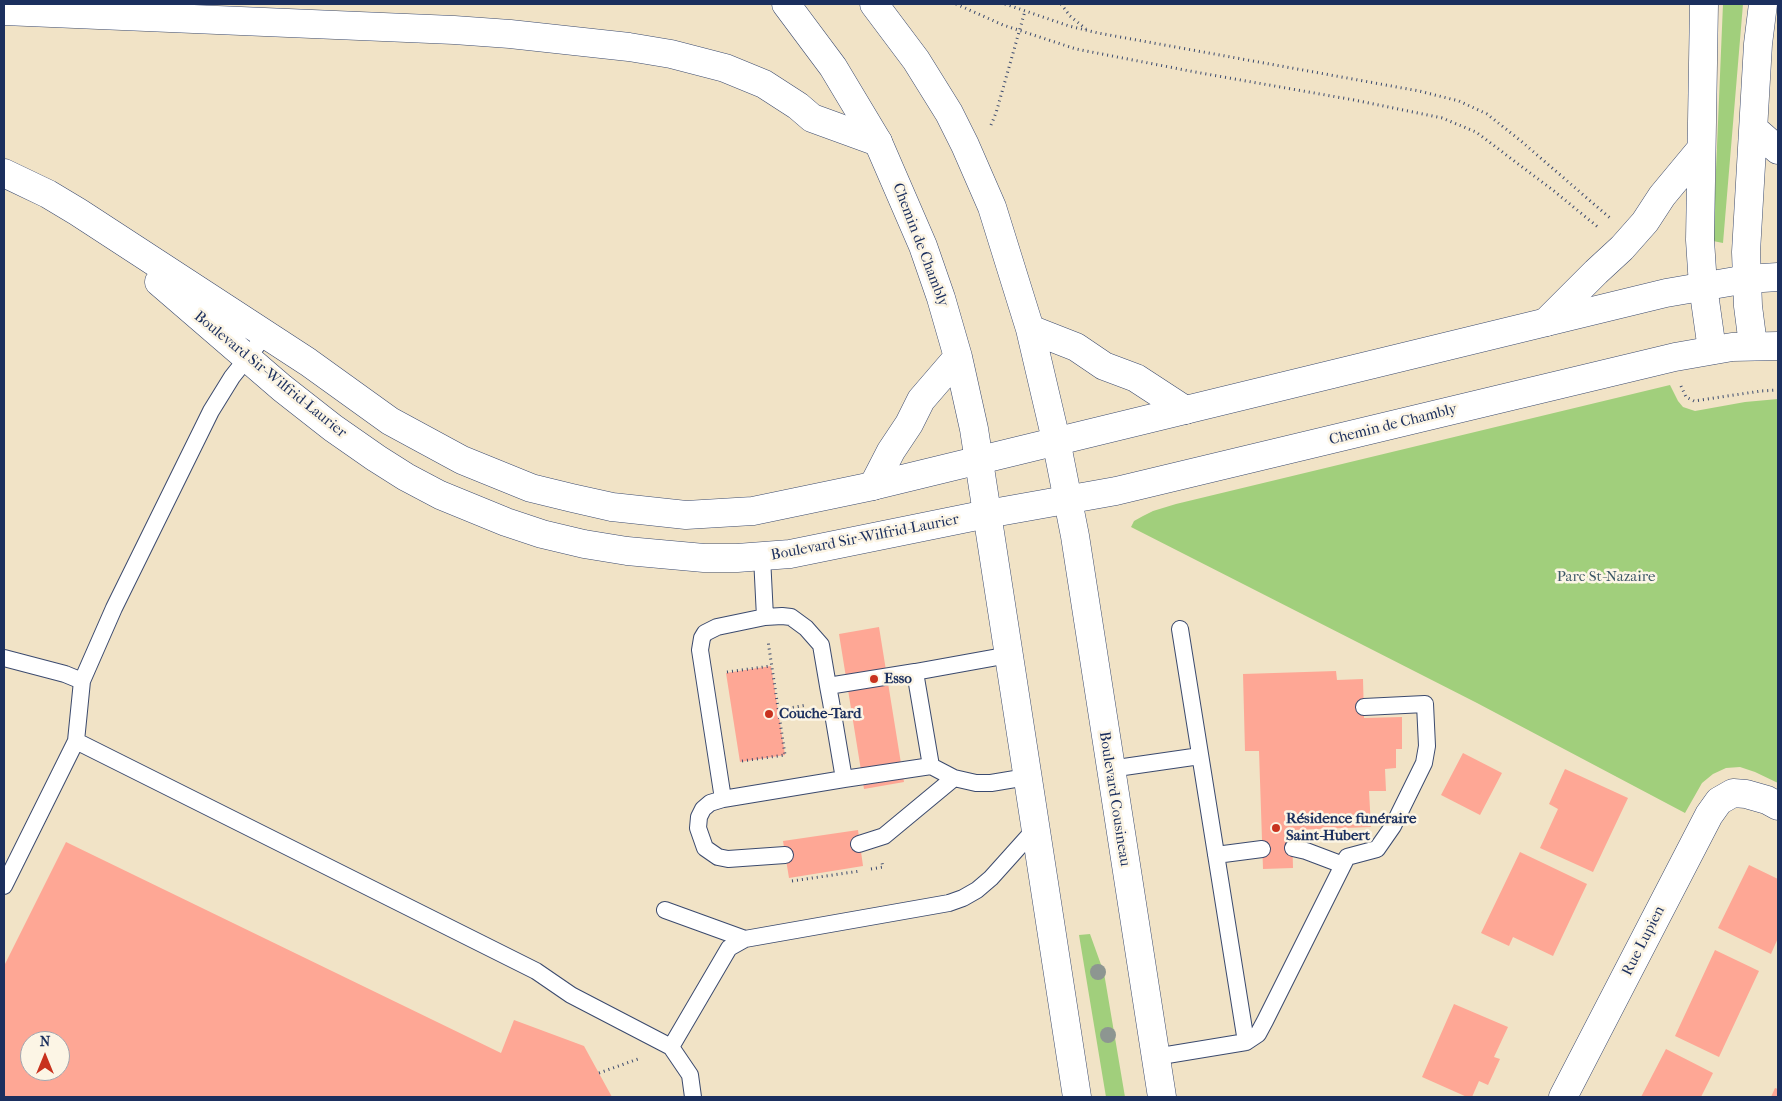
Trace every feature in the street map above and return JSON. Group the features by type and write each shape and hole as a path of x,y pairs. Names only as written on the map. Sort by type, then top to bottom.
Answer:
{"main road":[{"name":"Chemin de Chambly","path":"786,4 833,67 878,142 926,254 958,357 974,430 988,514"},
{"path":"874,4 921,68 949,113 992,207 1030,330 1068,500"},
{"path":"1704,4 1700,240 1703,286 1712,350"},
{"path":"1763,4 1758,44 1746,252 1747,279 1765,346"},
{"path":"4,11 454,30 520,35 637,49 694,59 725,68 764,84 798,106 812,118 878,142"},
{"path":"1754,129 1778,150"},
{"path":"1546,322 1622,248 1645,222 1662,196 1701,149"},
{"name":"Boulevard Sir-Wilfrid-Laurier","path":"4,173 48,194 78,212 308,362 390,421 462,460 531,488 572,498 651,512 703,515 753,511 872,486 1056,440"},
{"name":"Boulevard Sir-Wilfrid-Laurier","path":"78,212 308,409 376,458 406,477 440,494 506,522 550,536 627,551 704,558 762,557 818,549 988,514 1068,500"},
{"path":"1056,440 1666,293 1747,279 1778,277"},
{"path":"1030,330 1076,348 1104,366 1136,378 1185,410"},
{"name":"Chemin de Chambly","path":"1068,500 1155,482 1675,357 1712,350 1765,346"},
{"path":"872,486 891,451 910,424 921,400 958,357"},
{"name":"Boulevard Cousineau","path":"1068,500 1162,1097"},
{"path":"988,514 1077,1097"},
{"name":"Rue Lupien","path":"1563,1097 1709,815 1719,801 1733,794 1746,794 1767,800 1778,806"}],"lane":[{"path":"4,886 76,741 82,681 114,608 211,412 232,377 266,334"},
{"path":"762,557 765,617"},
{"path":"723,800 700,644 702,638 710,630 765,617 782,616 791,618 806,628 821,645 844,779"},
{"path":"1180,629 1246,1042"},
{"path":"828,686 1009,655"},
{"path":"4,658 45,668 82,681"},
{"path":"915,672 931,766"},
{"path":"1155,1057 1246,1042 1258,1034 1347,857 1377,849 1393,826 1427,756 1425,704 1364,707"},
{"path":"76,741 527,967 571,995 671,1046 690,1076 693,1097"},
{"path":"1110,769 1200,756"},
{"path":"785,855 728,859 718,857 705,848 698,828 699,817 710,803 723,800 931,766 954,778 976,782 991,783 1027,777"},
{"path":"860,844 884,836 954,778"},
{"path":"671,1046 729,948 745,939 949,903 963,898 977,890 990,878 1035,829"},
{"path":"1293,848 1343,865"},
{"path":"1216,855 1262,849"},
{"path":"665,910 745,939"}],"path":[{"path":"956,4 1050,42 1105,55 1354,100 1442,118 1476,132 1601,230"},
{"path":"1005,4 1069,26 1186,50 1419,91 1459,101 1487,114 1611,219"},
{"path":"1061,4 1070,16 1088,30"},
{"path":"990,124 996,113 1025,11"},
{"path":"1680,379 1683,394 1689,400 1694,401 1778,390"},
{"path":"726,673 771,666 785,755 740,762 739,753"},
{"path":"785,882 882,867 881,858"},
{"path":"598,1073 671,1046"}],"green space":[{"path":"1723,4 1743,4 1723,243 1713,241"},
{"name":"Parc St-Nazaire","path":"1670,385 1683,407 1695,411 1745,402 1778,399 1778,783 1740,767 1726,768 1713,774 1702,783 1685,813 1477,703 1131,527 1134,521 1143,516 1176,504"},
{"path":"1090,934 1104,973 1125,1097 1106,1097 1079,935"}],"building":[{"path":"879,627 904,782 864,789 839,634"},
{"path":"771,666 785,755 740,762 726,673"},
{"path":"1336,671 1337,680 1363,679 1364,718 1402,717 1402,749 1396,749 1396,768 1385,769 1386,791 1369,791 1371,827 1292,830 1293,868 1263,869 1259,751 1245,751 1243,674"},
{"path":"1463,753 1502,773 1480,815 1441,795"},
{"path":"1565,769 1628,798 1593,872 1540,848 1558,809 1549,804"},
{"path":"858,830 863,866 789,878 783,841"},
{"path":"66,842 501,1053 514,1020 584,1046 612,1097 4,1097 4,966"},
{"path":"1520,852 1587,884 1553,956 1513,937 1509,946 1481,933"},
{"path":"1749,865 1778,879 1778,938 1771,954 1718,928"},
{"path":"1715,950 1759,971 1719,1057 1675,1036"},
{"path":"1454,1004 1508,1027 1494,1057 1500,1059 1488,1085 1479,1081 1472,1097 1467,1097 1422,1077"},
{"path":"1666,1049 1713,1073 1701,1097 1641,1097"},
{"path":"1775,1088 1778,1089 1778,1097 1771,1097"}],"place":[{"name":"Esso","path":"874,679"},
{"name":"Couche-Tard","path":"769,714"},
{"name":"Résidence funéraire Saint-Hubert","path":"1276,828"}]}
